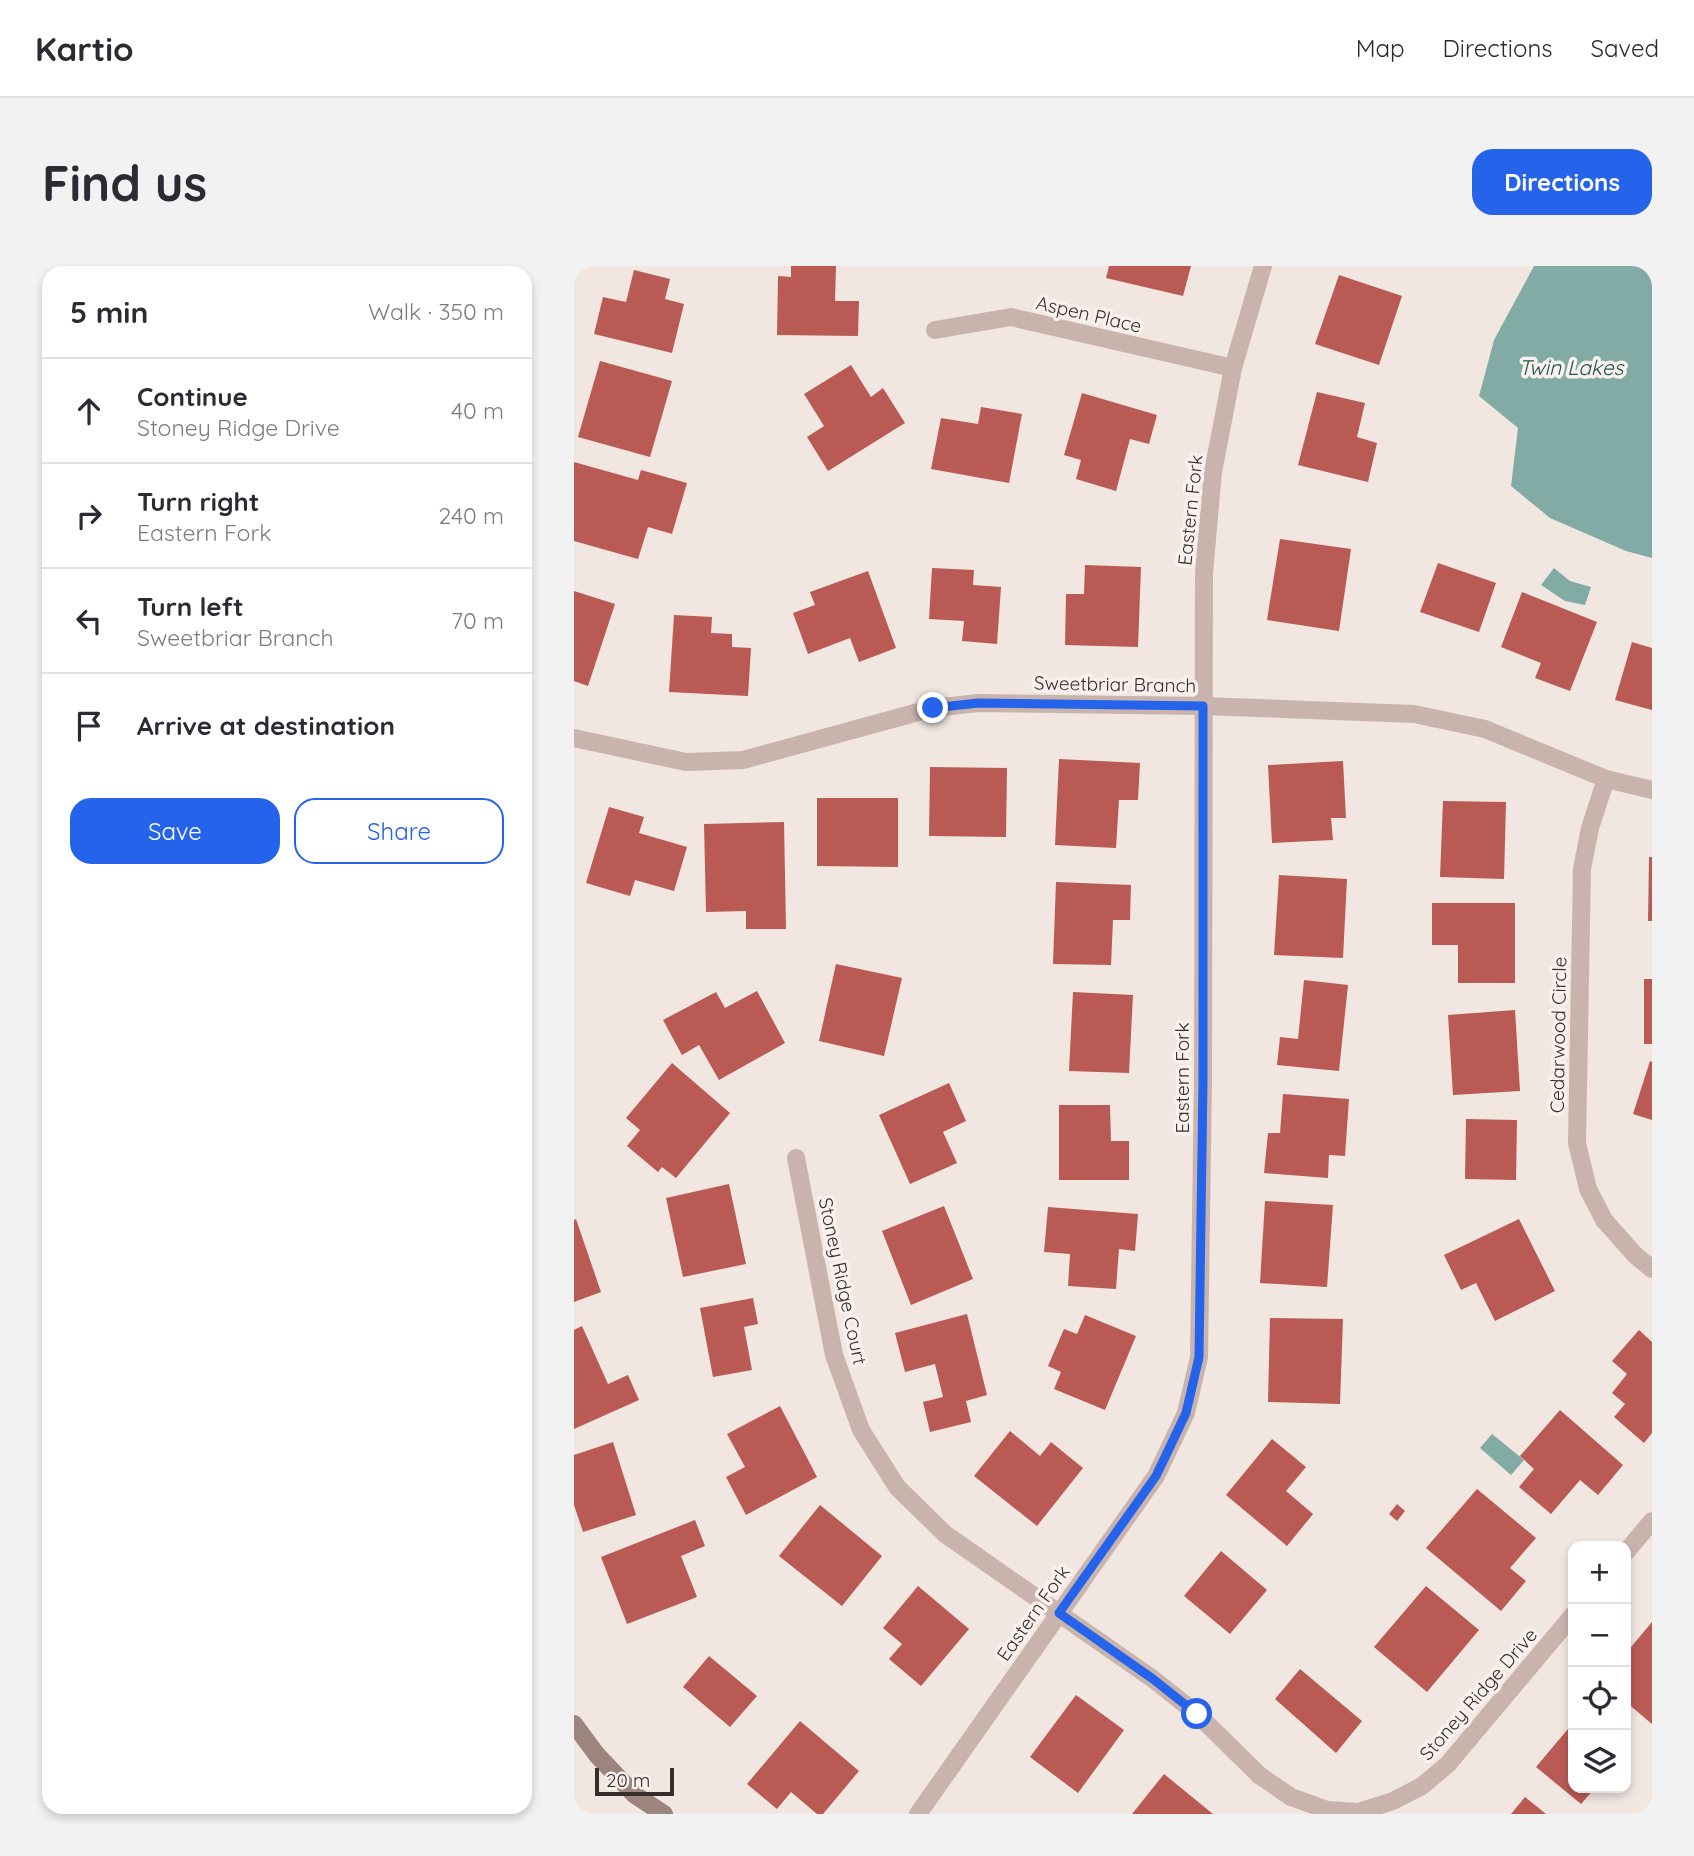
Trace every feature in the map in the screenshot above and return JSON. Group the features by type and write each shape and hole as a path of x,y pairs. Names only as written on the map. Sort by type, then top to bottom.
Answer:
{"street":[{"name":"Eastern Fork","path":"918,1814 1156,1476 1186,1413 1199,1357 1205,573 1212,484 1233,368 1263,266"},
{"name":"Aspen Place","path":"935,330 1011,317 1233,368"},
{"name":"Sweetbriar Branch","path":"574,738 686,762 743,760 933,708 978,703 1203,706 1414,714 1485,729 1606,779 1652,790"},
{"name":"Cedarwood Circle","path":"1606,779 1590,828 1582,869 1577,1143 1588,1189 1604,1220 1635,1255 1652,1269"},
{"name":"Stoney Ridge Court","path":"796,1158 834,1355 861,1430 897,1487 944,1534 1059,1613"},
{"path":"1631,1546 1652,1521"},
{"name":"Stoney Ridge Drive","path":"1059,1613 1153,1679 1197,1714 1259,1775 1291,1797 1327,1810 1358,1812 1394,1801 1413,1791 1448,1764 1568,1621"},
{"path":"574,1724 597,1755 635,1795 664,1814"}],"water":[{"name":"Twin Lakes","path":"1534,266 1652,266 1652,558 1626,551 1550,518 1511,486 1518,428 1479,396 1494,340"},
{"path":"1554,568 1570,581 1591,587 1585,605 1565,601 1541,585"},
{"path":"1492,1434 1524,1460 1511,1475 1480,1448"}],"building":[{"path":"791,266 836,266 835,301 859,301 858,336 777,335 778,276 791,277"},
{"path":"1109,266 1191,266 1183,296 1106,278"},
{"path":"634,270 670,279 665,299 684,304 672,353 594,334 603,297 626,302"},
{"path":"1339,275 1402,296 1379,365 1315,344"},
{"path":"600,361 672,381 650,457 578,437"},
{"path":"851,365 871,397 883,388 905,423 828,471 807,437 824,426 804,394"},
{"path":"1317,392 1365,403 1357,437 1377,443 1368,482 1298,465"},
{"path":"1082,393 1157,415 1149,444 1130,439 1116,491 1076,479 1081,460 1064,455"},
{"path":"981,407 1022,414 1009,483 931,469 941,418 978,424"},
{"path":"574,462 638,480 641,470 687,483 672,534 648,527 638,559 574,541"},
{"path":"1280,539 1351,549 1339,631 1267,620"},
{"path":"1438,563 1496,583 1479,632 1420,612"},
{"path":"1085,565 1141,567 1138,647 1065,645 1066,594 1084,594"},
{"path":"932,568 974,570 973,585 1001,587 997,644 962,641 964,621 929,619"},
{"path":"868,571 896,648 859,662 850,638 808,654 793,613 815,605 810,592"},
{"path":"574,591 615,604 588,686 574,681"},
{"path":"1522,592 1597,622 1570,691 1535,678 1541,663 1501,647"},
{"path":"674,615 712,617 711,633 732,634 732,647 751,648 748,696 669,692"},
{"path":"1632,642 1652,648 1652,710 1615,700"},
{"path":"1059,759 1140,763 1138,800 1119,800 1116,848 1055,845"},
{"path":"1343,761 1346,818 1331,818 1333,840 1272,843 1268,765"},
{"path":"930,767 1007,768 1006,837 929,836"},
{"path":"817,798 898,798 898,867 817,866"},
{"path":"1443,801 1506,802 1504,879 1440,877"},
{"path":"609,807 644,817 639,833 687,847 674,891 635,880 630,896 586,883"},
{"path":"784,822 786,929 746,929 746,911 706,912 704,824"},
{"path":"1649,857 1652,857 1652,921 1648,921"},
{"path":"1279,875 1347,879 1343,958 1274,955"},
{"path":"1056,882 1131,885 1130,920 1113,920 1111,965 1053,964"},
{"path":"1432,903 1515,903 1515,983 1458,983 1458,945 1432,945"},
{"path":"836,964 902,978 884,1056 819,1041"},
{"path":"1644,979 1652,979 1652,1044 1644,1044"},
{"path":"1304,980 1348,985 1339,1071 1277,1065 1280,1037 1298,1039"},
{"path":"757,991 785,1043 719,1080 699,1045 682,1055 663,1020 716,992 725,1008"},
{"path":"1073,992 1133,995 1129,1073 1069,1071"},
{"path":"1515,1010 1520,1091 1453,1095 1448,1015"},
{"path":"1650,1061 1652,1062 1652,1120 1633,1114"},
{"path":"672,1063 730,1113 676,1178 662,1167 658,1172 627,1146 640,1130 626,1118"},
{"path":"949,1083 966,1121 943,1132 957,1163 910,1184 879,1115"},
{"path":"1283,1094 1349,1099 1345,1156 1329,1155 1328,1178 1264,1173 1268,1133 1280,1133"},
{"path":"1059,1105 1110,1105 1111,1141 1129,1141 1129,1180 1059,1180"},
{"path":"1466,1119 1517,1120 1516,1180 1465,1179"},
{"path":"729,1184 746,1264 683,1277 666,1198"},
{"path":"1265,1201 1333,1205 1327,1287 1260,1283"},
{"path":"944,1206 973,1279 911,1305 882,1231"},
{"path":"1048,1207 1138,1214 1135,1251 1119,1249 1116,1289 1068,1286 1070,1254 1044,1252"},
{"path":"576,1219 601,1292 574,1302 574,1220"},
{"path":"1519,1219 1555,1291 1495,1321 1476,1283 1461,1290 1444,1255"},
{"path":"753,1298 758,1324 744,1327 752,1370 713,1377 700,1308"},
{"path":"967,1314 987,1395 966,1401 971,1422 930,1432 923,1402 943,1397 935,1364 905,1372 895,1333"},
{"path":"1085,1315 1136,1336 1105,1410 1054,1389 1061,1372 1048,1366 1064,1329 1077,1334"},
{"path":"1270,1318 1343,1319 1340,1404 1268,1402"},
{"path":"582,1326 608,1384 628,1375 639,1400 574,1429 574,1330"},
{"path":"1639,1330 1652,1342 1652,1433 1644,1443 1614,1417 1625,1404 1612,1393 1627,1374 1612,1361"},
{"path":"780,1406 817,1477 746,1515 726,1477 745,1467 727,1434"},
{"path":"1560,1410 1623,1465 1598,1495 1580,1480 1551,1514 1519,1487 1534,1469 1520,1456"},
{"path":"1010,1431 1040,1456 1051,1442 1083,1468 1037,1526 974,1476"},
{"path":"1272,1439 1306,1467 1286,1491 1313,1514 1287,1546 1226,1495"},
{"path":"613,1442 636,1515 583,1532 574,1505 574,1455"},
{"path":"1477,1489 1536,1538 1510,1568 1526,1581 1501,1611 1426,1548"},
{"path":"1397,1504 1405,1511 1397,1521 1389,1514"},
{"path":"820,1505 882,1556 842,1606 779,1556"},
{"path":"695,1520 705,1546 681,1556 697,1597 627,1624 601,1557"},
{"path":"1221,1551 1267,1590 1230,1634 1184,1596"},
{"path":"918,1586 969,1629 921,1686 889,1659 902,1644 883,1628"},
{"path":"1426,1586 1479,1630 1427,1692 1374,1647"},
{"path":"1652,1622 1652,1724 1631,1706 1631,1647"},
{"path":"709,1656 757,1696 730,1727 683,1687"},
{"path":"1300,1669 1362,1721 1336,1753 1275,1699"},
{"path":"1076,1695 1124,1730 1078,1793 1030,1757"},
{"path":"800,1721 859,1771 823,1814 817,1814 791,1792 777,1809 747,1784"},
{"path":"1568,1729 1568,1793 1591,1793 1581,1804 1536,1767"},
{"path":"1164,1774 1213,1814 1132,1814"},
{"path":"1525,1797 1546,1814 1511,1814"}],"route":[{"path":"933,708 978,703 1203,706 1203,1080 1199,1357 1186,1413 1156,1476 1059,1613 1153,1679 1197,1714"}]}
